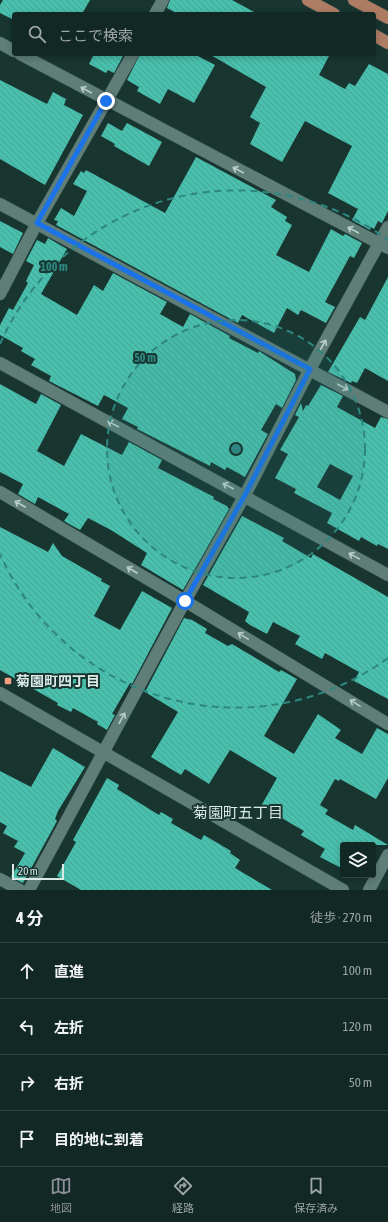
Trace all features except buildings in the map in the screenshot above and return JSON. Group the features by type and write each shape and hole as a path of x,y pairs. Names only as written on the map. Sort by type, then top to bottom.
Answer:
{"main road":[{"path":"308,0 330,12"},
{"path":"354,0 388,18"},
{"path":"376,36 388,43"}],"street":[{"path":"156,12 163,0"},
{"path":"0,43 12,50"},
{"path":"24,56 106,101 384,245"},
{"path":"0,294 37,223 132,56"},
{"path":"0,204 388,412"},
{"path":"29,890 185,601 245,495 310,369 384,245 388,227"},
{"path":"0,363 245,495 388,575"},
{"path":"0,492 185,601 388,724"},
{"path":"0,693 343,890"},
{"path":"369,890 388,855"},
{"path":"0,879 20,890"}],"place":[{"name":"菊園町四丁目","path":"8,681"}],"district":[{"name":"菊園町五丁目","path":"238,812"}],"route":[{"path":"106,101 37,223 310,369 245,495 185,601"}]}
